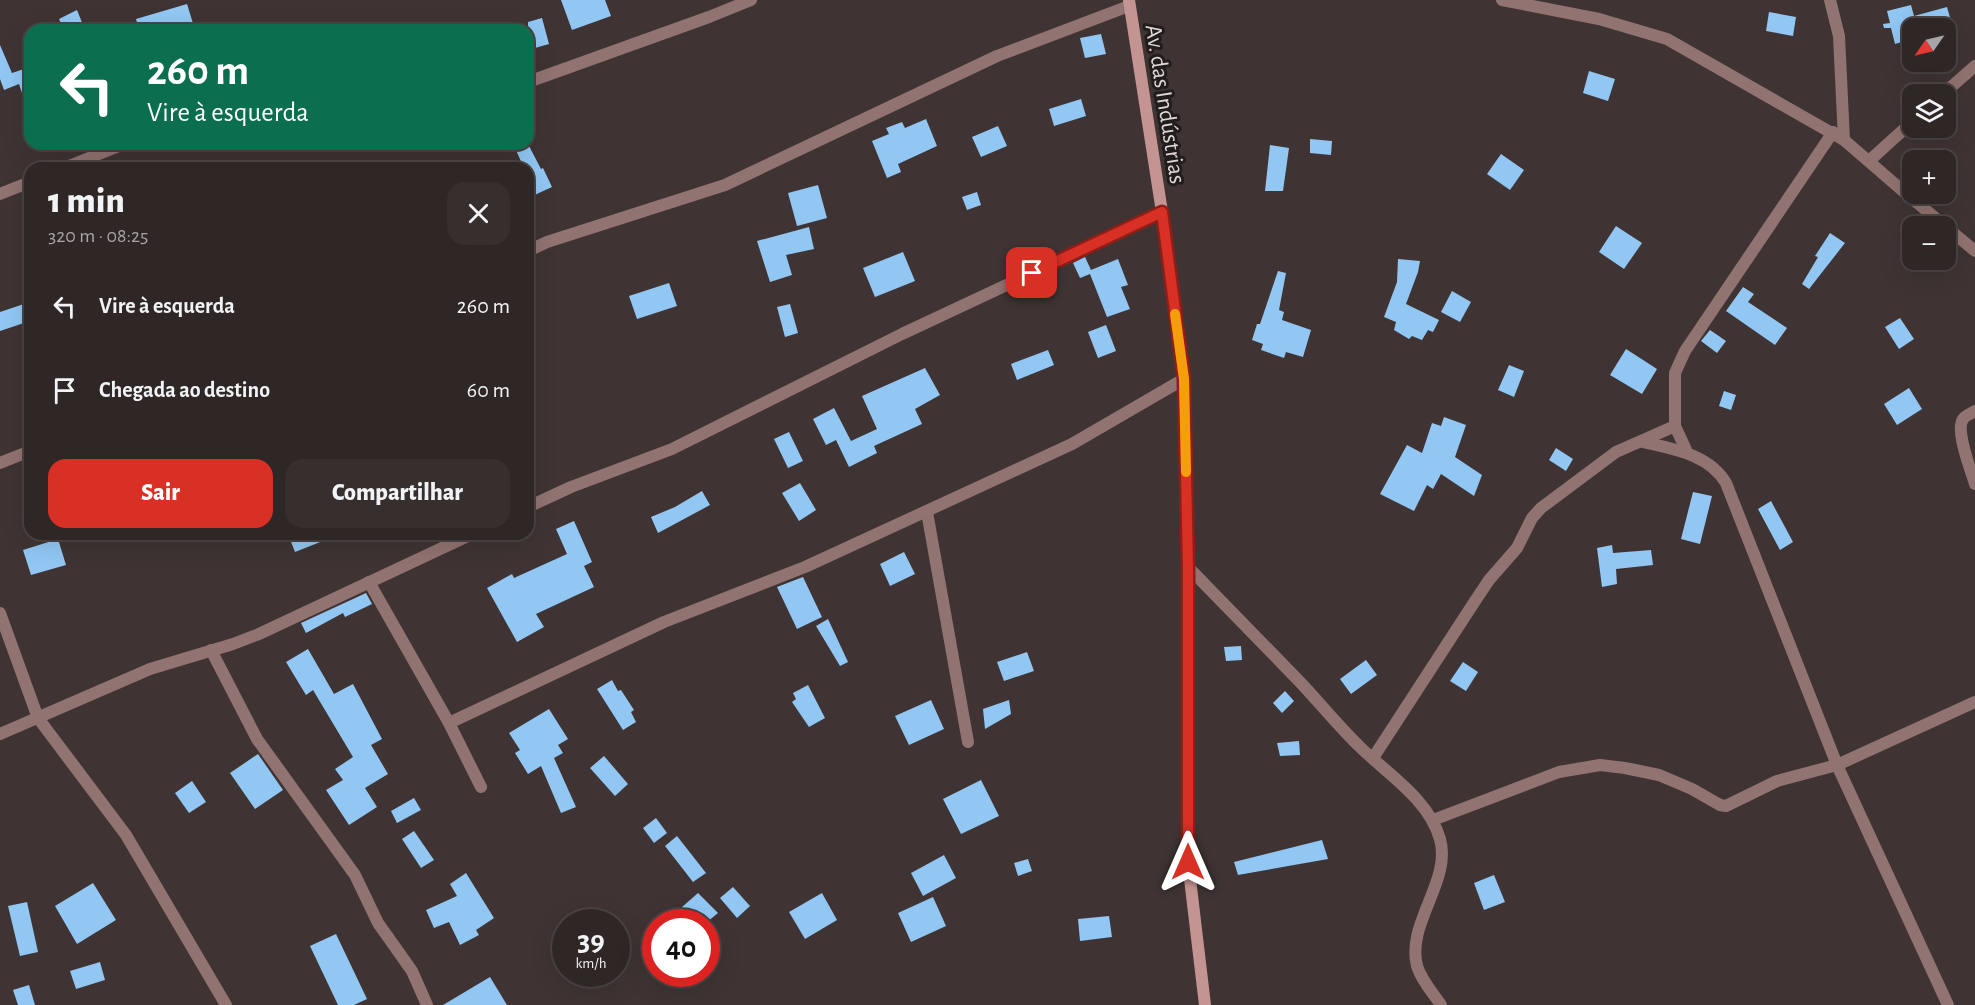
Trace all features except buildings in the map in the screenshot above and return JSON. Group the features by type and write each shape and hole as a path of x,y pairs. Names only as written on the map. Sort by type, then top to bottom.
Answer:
{"street":[{"path":"534,80 751,0"},
{"path":"1502,0 1599,19 1666,39 1833,132 1975,250"},
{"path":"1830,0 1839,36 1844,140"},
{"path":"534,248 725,185 997,56 1129,3"},
{"name":"Av. das Indústrias","path":"1129,3 1162,212 1184,379 1188,567 1188,862 1205,1005"},
{"path":"1954,84 1975,66"},
{"path":"1869,161 1902,131"},
{"path":"1687,452 1675,426 1675,373 1685,351 1833,132"},
{"path":"79,162 109,150"},
{"path":"0,194 24,184"},
{"path":"534,504 571,487 672,449 902,334 1162,212"},
{"path":"448,723 664,622 805,567 927,512 1072,444 1184,379"},
{"path":"1975,411 1963,419 1960,428 1975,484"},
{"path":"1373,758 1489,580 1517,548 1532,518 1541,508 1616,452 1675,426"},
{"path":"1642,442 1687,452 1714,467 1726,483 1837,765 1948,1005"},
{"path":"0,464 24,454"},
{"path":"927,512 968,742"},
{"path":"0,734 150,669 259,634 459,540"},
{"path":"1188,567 1422,806 1433,820 1441,841 1440,871 1416,936 1415,954 1420,974 1441,1005"},
{"path":"369,582 481,787"},
{"path":"0,613 38,718 126,835 226,1005"},
{"path":"210,650 257,739 355,875 378,923 412,971 427,1005"},
{"path":"1433,820 1559,772 1599,765 1659,775 1692,789 1719,805 1726,806 1776,781 1837,765 1975,702"}],"slow traffic":[{"path":"1175,314 1184,379 1186,472"}],"route":[{"path":"1032,273 1162,212 1184,379 1188,567 1188,862"}]}
